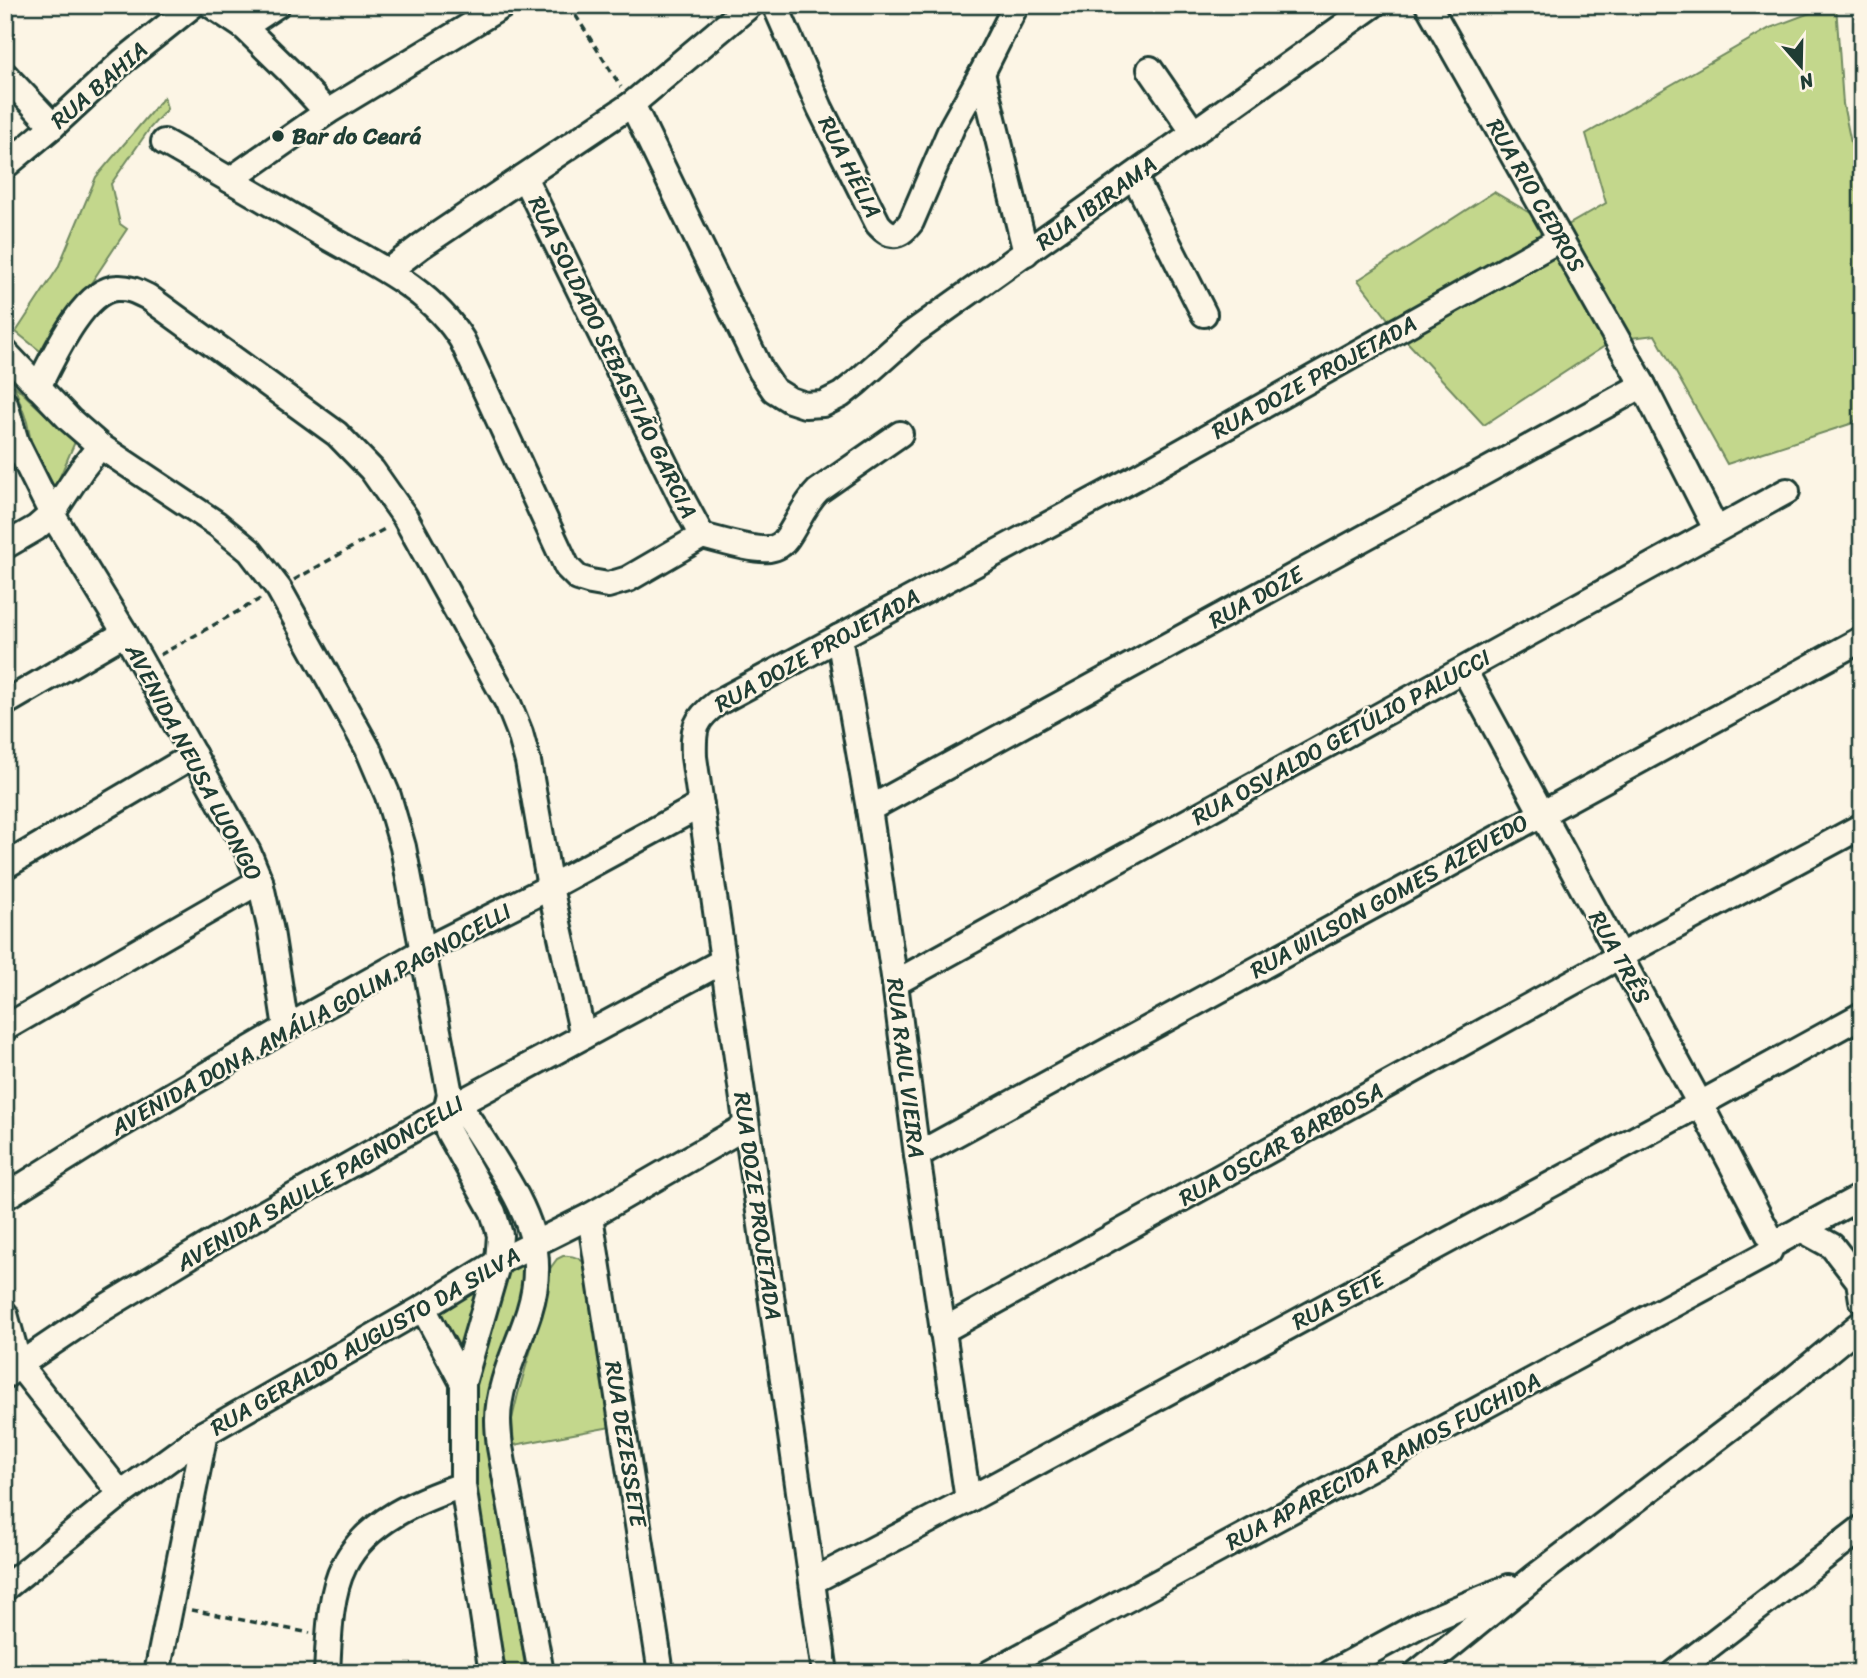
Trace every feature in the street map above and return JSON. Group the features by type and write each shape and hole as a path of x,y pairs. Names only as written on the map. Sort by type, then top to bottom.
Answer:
{"street":[{"name":"RUA BAHIA","path":"5,166 123,61 192,5"},
{"path":"211,5 244,27 327,112"},
{"path":"244,27 277,5"},
{"path":"230,180 327,112 504,5"},
{"path":"387,271 632,104 750,5"},
{"name":"RUA HÉLIA","path":"775,5 820,108 878,224 891,235 900,233 911,222 952,128 1016,5"},
{"name":"RUA IBIRAMA","path":"632,104 761,371 774,390 790,400 805,405 823,404 841,396 911,334 1373,5"},
{"name":"RUA RIO CEDROS","path":"1428,5 1643,385 1716,529"},
{"path":"1150,69 1194,133"},
{"path":"982,73 1026,253"},
{"path":"5,75 53,126"},
{"path":"164,142 387,271 436,306 452,323 462,340 567,567 578,578 608,585 628,579 702,536 758,548 769,549 781,545 808,501 818,491 900,434"},
{"path":"1134,176 1204,314"},
{"name":"RUA SOLDADO SEBASTIÃO GARCIA","path":"524,177 702,536"},
{"name":"RUA DOZE PROJETADA","path":"825,1673 694,757 696,725 704,713 717,703 1135,478 1560,239"},
{"path":"38,387 84,308 99,294 114,287 132,289 148,297 337,434 372,470 405,517 508,704 520,733 583,1037"},
{"path":"5,352 70,420 100,446 217,524 250,551 279,589 368,749 388,796 403,847 451,1103 448,1131 492,1212 500,1235 498,1262 463,1383 463,1485 492,1673"},
{"name":"RUA DOZE","path":"869,809 1643,385"},
{"name":"AVENIDA NEUSA LUONGO","path":"5,404 16,442 52,514 125,633 248,852 260,881 271,931 286,1028"},
{"path":"5,546 36,528 52,514 100,446"},
{"name":"RUA OSVALDO GETÚLIO PALUCCI","path":"895,982 1787,491"},
{"path":"5,703 125,633"},
{"name":"RUA RAUL VIEIRA","path":"839,637 895,982 917,1155 968,1500"},
{"name":"RUA WILSON GOMES AZEVEDO","path":"917,1155 1862,639"},
{"name":"RUA TRÊS","path":"1464,670 1700,1104 1772,1245"},
{"path":"5,866 194,755"},
{"name":"AVENIDA DONA AMÁLIA GOLIM PAGNOCELLI","path":"5,1197 110,1131 286,1028 423,951 550,887 701,805"},
{"name":"RUA OSCAR BARBOSA","path":"942,1331 1620,956 1862,826"},
{"path":"5,1028 260,881"},
{"name":"AVENIDA SAULLE PAGNONCELLI","path":"12,1371 99,1311 451,1103 583,1037 723,961"},
{"name":"RUA SETE","path":"813,1581 968,1500 1862,1015"},
{"path":"451,1103 469,1118 515,1192 535,1245 537,1274 530,1309 503,1388 498,1419 500,1447 541,1673"},
{"name":"RUA GERALDO AUGUSTO DA SILVA","path":"5,1588 121,1493 205,1433 498,1262 590,1216 746,1126"},
{"name":"RUA APARECIDA RAMOS FUCHIDA","path":"990,1673 1763,1256 1769,1252 1772,1245 1862,1196"},
{"name":"RUA DEZESSETE","path":"590,1216 661,1673"},
{"path":"1801,1229 1832,1246 1859,1281 1862,1300"},
{"path":"423,1308 463,1383"},
{"path":"5,1314 12,1371 121,1493"},
{"path":"1417,1673 1536,1576 1788,1384 1862,1323"},
{"path":"157,1673 205,1433"},
{"path":"327,1673 334,1596 344,1566 361,1542 396,1514 430,1496 463,1485"},
{"path":"1674,1673 1862,1528"},
{"path":"1331,1673 1423,1623 1536,1576"}],"path":[{"path":"569,5 632,104"},
{"path":"170,1606 330,1637"}],"green space":[{"path":"1836,5 1843,104 1862,197 1862,414 1853,423 1727,464 1655,335 1614,340 1484,425 1398,332 1358,280 1494,192 1559,230 1606,203 1586,134 1770,28"},
{"path":"164,97 167,109 150,128 111,184 120,224 127,229 44,354 16,332 58,268 96,177"},
{"path":"14,385 75,442 55,488 33,451 27,422"},
{"path":"563,1256 577,1258 587,1266 611,1427 514,1445 512,1419 545,1301 549,1270 557,1259"},
{"path":"521,1263 527,1268 496,1483 526,1673 500,1673 472,1486 471,1385 505,1270"},
{"path":"472,1290 478,1294 460,1355 436,1313"}],"place":[{"name":"Bar do Ceará","path":"278,136"}]}
